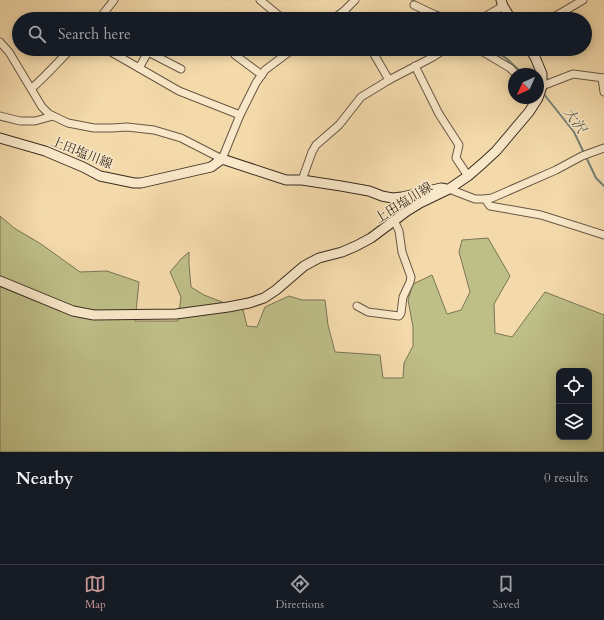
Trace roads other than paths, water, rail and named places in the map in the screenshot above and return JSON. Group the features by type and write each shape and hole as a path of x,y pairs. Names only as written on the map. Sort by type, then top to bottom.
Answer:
{"main road":[{"path":"502,3 507,12"},
{"path":"534,56 540,68"},
{"path":"449,189 468,176 496,151 534,104"},
{"name":"上田塩川線","path":"0,138 45,151 100,176 134,183 149,182 211,167 222,159 286,180 302,180 369,192 392,198 441,188 449,189"},
{"name":"上田塩川線","path":"0,281 73,311 94,315 176,314 249,303 264,298 276,290 304,266 319,258 342,252 356,246 371,238 394,220 420,204 449,189"}],"street":[{"path":"105,12 114,0"},
{"path":"260,0 275,12"},
{"path":"344,11 355,0"},
{"path":"563,12 583,0"},
{"path":"490,12 502,3"},
{"path":"414,5 429,12"},
{"path":"0,42 12,55"},
{"path":"12,56 42,107 49,114 68,122 94,128 127,127 154,130 181,138 222,159 240,115 256,83 265,70 284,56"},
{"path":"32,88 64,56"},
{"path":"118,56 179,91 240,115"},
{"path":"139,68 146,56"},
{"path":"156,56 182,70"},
{"path":"237,56 262,75"},
{"path":"375,56 390,80"},
{"path":"302,180 316,145 339,125 361,97 434,56"},
{"path":"490,56 510,68"},
{"path":"416,66 439,114 459,145 456,158 468,176"},
{"path":"544,90 573,74 603,78 604,92"},
{"path":"0,116 20,121 54,116"},
{"path":"449,189 475,199 492,198 556,170 582,156 604,148"},
{"path":"485,199 490,206 541,215 604,235"},
{"path":"357,306 368,312 399,316 401,313 403,297 411,277 402,252 399,231 394,220"}],"waterway":[{"name":"大沢","path":"412,0 416,2"},
{"name":"大沢","path":"502,56 517,68"},
{"name":"大沢","path":"544,94 574,132 584,153"},
{"name":"大沢","path":"586,157 596,178 604,186"}]}
